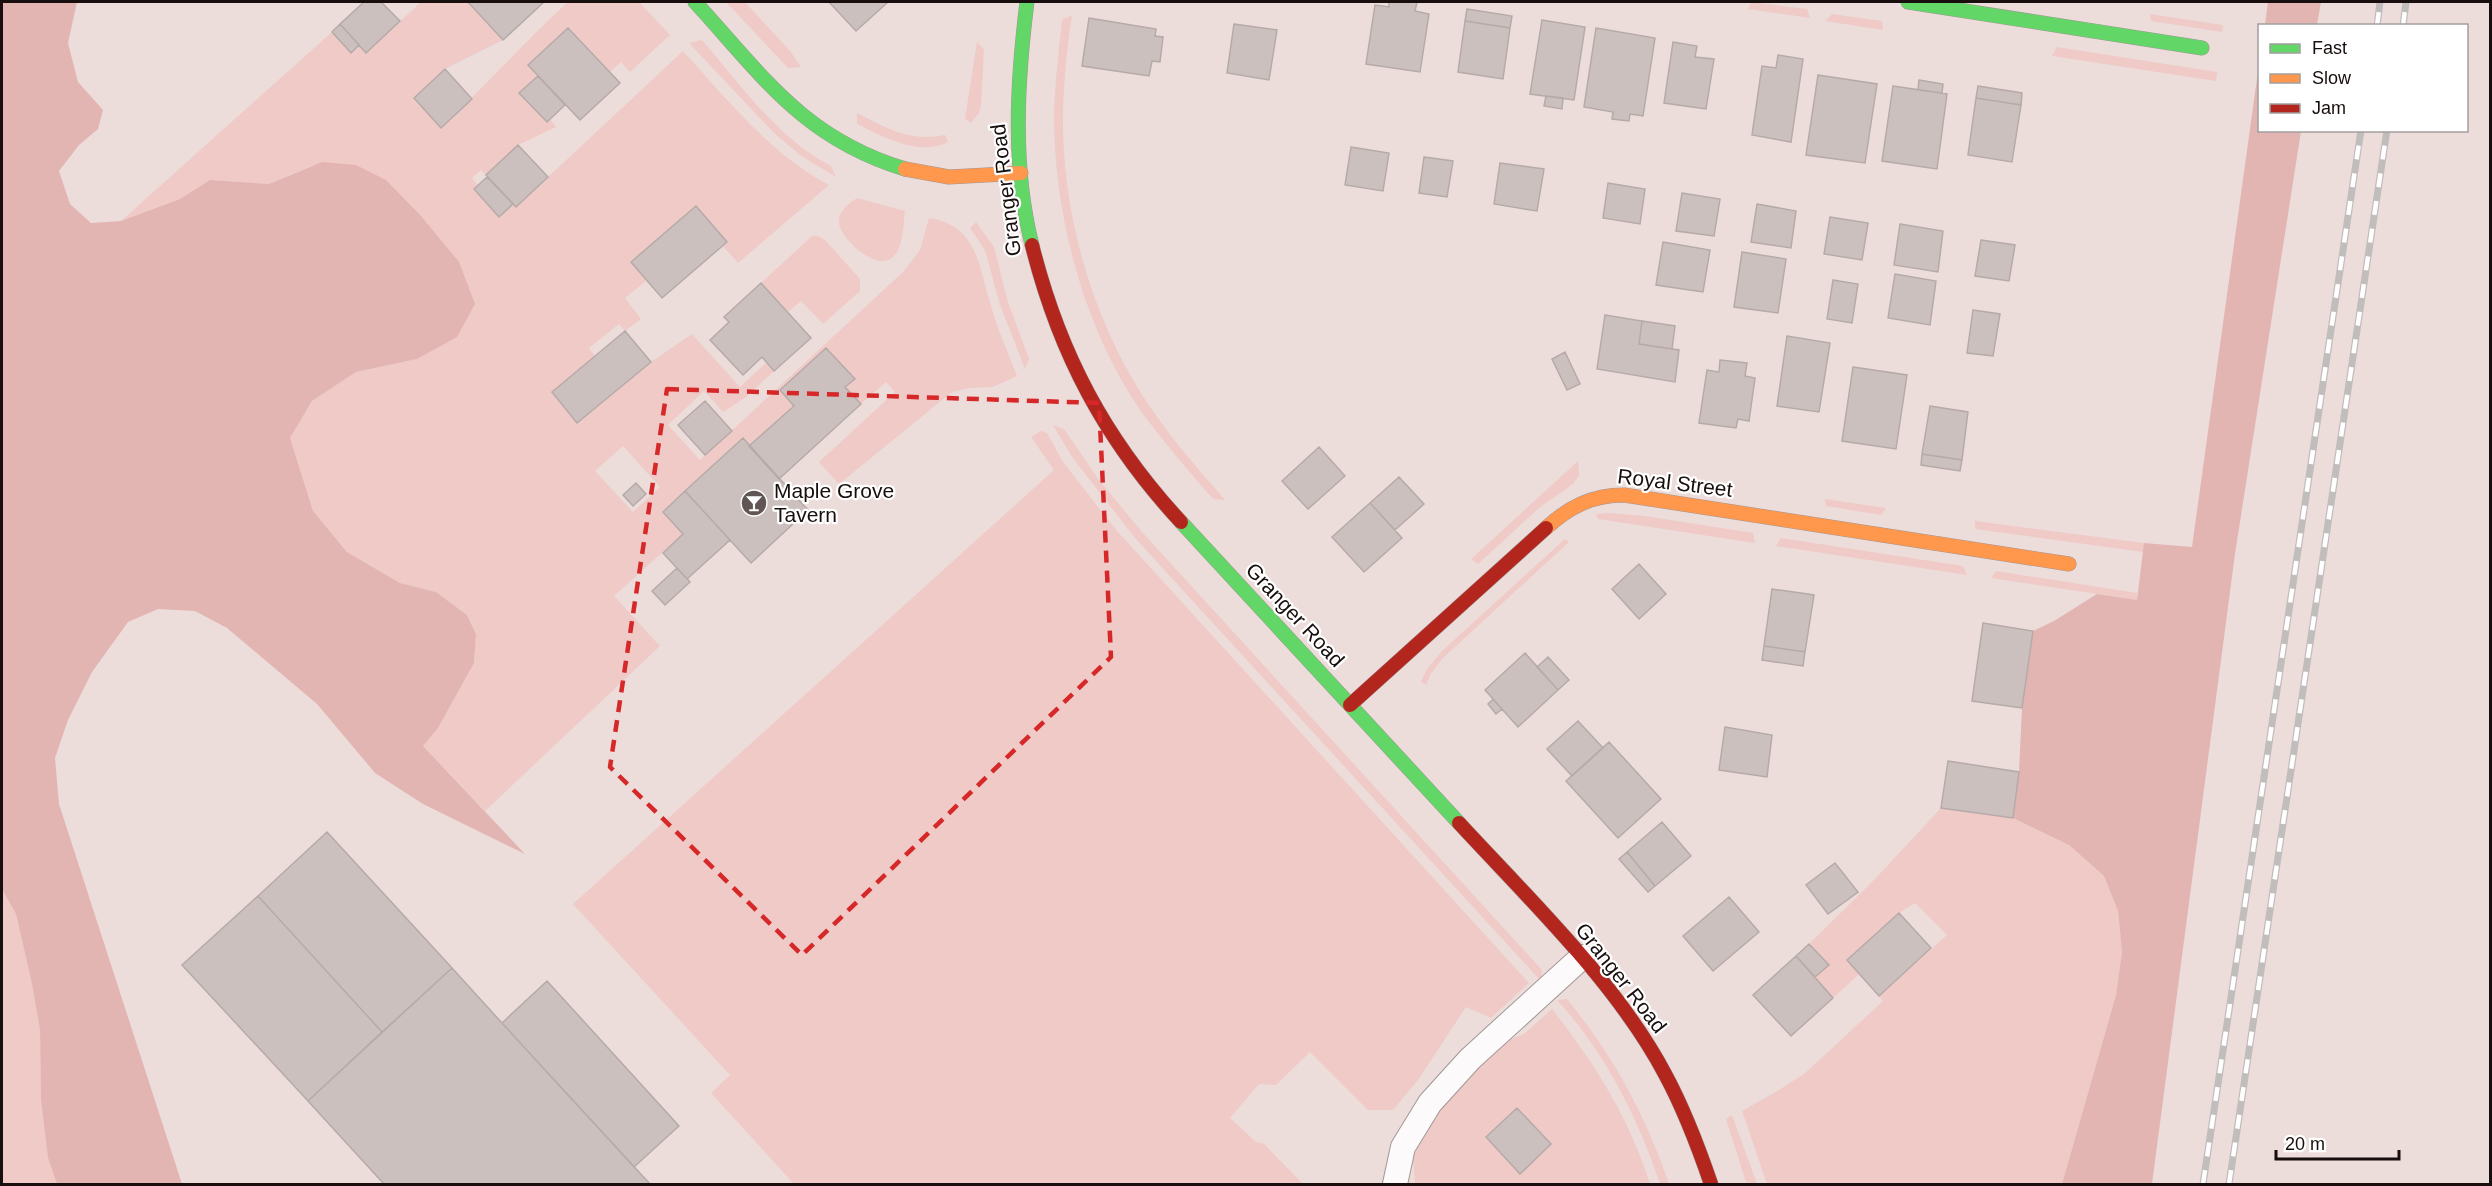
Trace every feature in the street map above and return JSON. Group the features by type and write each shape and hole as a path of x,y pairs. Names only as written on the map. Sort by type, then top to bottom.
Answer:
{"street":[{"path":"695,2 795,111 822,131 858,151 892,165 926,174 960,177 1021,173"},
{"name":"Granger Road","path":"1027,2 1017,107 1021,173 1028,231 1047,302 1070,358 1098,412 1136,468 1162,501 1582,957 1643,1038 1665,1073 1693,1135 1711,1185"},
{"path":"1908,2 2202,48"},
{"name":"Royal Street","path":"1350,705 1554,521 1574,506 1599,496 1615,493 1637,496 2069,564"}],"lane":[{"path":"1395,1185 1403,1147 1430,1103 1470,1059 1582,957"}],"highlighted area":[{"path":"667,389 1099,403 1111,657 802,955 610,767"}],"shaded area":[{"path":"2,2 77,2 68,43 78,82 103,110 98,129 79,145 59,171 70,204 91,223 121,221 180,199 210,180 269,184 322,162 356,165 386,180 421,216 459,262 475,304 457,337 417,359 356,372 312,401 290,438 313,511 347,552 400,583 436,592 467,615 476,634 474,663 438,728 423,746 525,854 423,804 375,773 317,704 227,628 195,611 158,609 128,622 92,672 68,720 55,758 59,804 182,1184 57,1184 48,1158 41,1100 40,1030 32,984 16,914 2,889"},
{"path":"421,2 468,2 503,40 445,69 414,98 441,127 568,2 639,2 670,35 630,72 621,62 610,72 568,28 528,65 538,76 520,93 546,122 550,119 556,127 518,145 486,175 481,170 472,178 478,185 474,190 499,216 513,204 516,207 683,51 768,141 807,172 829,185 738,263 722,245 696,206 631,261 647,280 625,298 641,319 625,331 619,324 589,348 595,356 552,392 577,422 651,362 692,334 740,387 767,362 774,371 746,397 723,412 704,391 668,425 700,460 904,271 920,250 929,218 945,222 958,229 974,250 997,324 1017,376 993,387 969,388 952,392 839,484 819,462 895,392 886,382 861,404 845,387 855,379 826,348 781,390 794,406 749,446 743,439 663,511 683,534 614,596 660,646 485,811 423,746 438,728 474,663 476,634 467,615 436,592 400,583 347,552 313,511 290,438 312,401 356,372 417,359 311,166 269,184 210,180 180,199 121,221 332,32 351,52 359,45 366,53","holes":["623,446 660,487 633,512 595,471"]},
{"path":"726,2 745,2 791,52 801,67 788,68"},
{"path":"1751,2 1807,9 1810,18 1748,9"},
{"path":"2268,2 2321,2 2317,24 2265,24"},
{"path":"1832,14 1882,21 1883,30 1825,21"},
{"path":"2150,14 2223,25 2222,32 2151,21"},
{"path":"1072,15 1064,86 1064,149 1068,189 1085,267 1113,342 1132,378 1170,434 1225,500 1213,499 1204,489 1146,418 1124,385 1090,312 1077,272 1059,191 1054,112 1062,20"},
{"path":"702,40 777,126 812,155 831,166 836,177 800,155 774,133 689,43"},
{"path":"977,42 984,50 981,105 979,113 971,123 965,119"},
{"path":"2057,47 2217,72 2216,81 2052,56"},
{"path":"2258,71 2258,132 2301,132 2235,554 2152,1184 2062,1184 2116,995 2122,952 2118,911 2104,876 2069,845 2013,818 2019,772 2022,708 2033,631 2054,621 2097,594 2137,600 2144,543 2192,547"},
{"path":"857,113 900,133 921,137 945,135 948,142 925,147 902,144 857,124"},
{"path":"857,198 905,211 900,246 894,256 887,260 878,261 860,252 841,229 839,219 842,211"},
{"path":"976,222 994,247 1008,302 1029,359 1025,369 1000,305 985,250 970,228"},
{"path":"812,236 825,240 860,279 860,291 823,324 801,301 788,312 761,283"},
{"path":"1053,425 1064,429 1099,480 1142,532 1542,970 1541,981 1135,538 1072,457"},
{"path":"1041,431 1047,433 1063,462 1117,531 1529,983 1491,1018 1466,1007 1418,1080 1393,1110 1368,1110 1310,1052 1276,1085 1259,1084 1230,1118 1256,1142 1264,1144 1303,1184 794,1184 711,1093 730,1075 573,904 1054,470 1031,437"},
{"path":"1578,461 1579,475 1573,484 1539,508 1478,564 1471,559"},
{"path":"1825,499 1886,508 1881,515 1826,506"},
{"path":"1596,514 1645,516 1753,533 1755,543 1598,519"},
{"path":"1975,521 2144,543 2143,552 1975,529"},
{"path":"1781,538 1963,566 1967,575 1776,546"},
{"path":"1565,539 1569,542 1442,659 1430,675 1426,685 1421,682 1427,669 1442,651"},
{"path":"1996,571 2137,593 2137,600 1991,578"},
{"path":"1941,808 2013,818 2069,845 2104,876 2118,911 2122,952 2116,995 2062,1184 1767,1184 1742,1111 1804,1074 1883,1001 1879,996 1947,935 1915,903 1899,913 1847,960 1859,974 1833,998 1815,977 1829,965 1809,944 1874,880"},
{"path":"2,889 16,914 32,984 40,1030 41,1100 48,1158 57,1184 2,1184"},
{"path":"1567,999 1599,1042 1627,1087 1650,1134 1669,1184 1660,1184 1630,1110 1605,1064 1557,1000"},
{"path":"1552,1009 1609,1092 1632,1136 1650,1184 1415,1184 1413,1157 1432,1119 1480,1066 1509,1040 1524,1034"},
{"path":"1732,1115 1757,1184 1746,1182 1726,1119"}],"building":[{"path":"364,2 381,2 400,21 366,53 340,24"},
{"path":"468,2 544,2 503,40"},
{"path":"829,2 888,2 856,31"},
{"path":"1389,2 1417,2 1415,11 1429,14 1420,72 1366,64 1375,5 1389,7"},
{"path":"1467,9 1512,16 1510,28 1465,21"},
{"path":"1089,18 1156,29 1155,36 1163,37 1160,62 1152,61 1149,76 1082,66"},
{"path":"1542,20 1585,27 1574,100 1530,94"},
{"path":"1465,21 1510,28 1503,79 1458,72"},
{"path":"340,24 359,45 351,53 332,32"},
{"path":"1234,24 1277,30 1269,80 1227,73"},
{"path":"568,28 620,83 580,120 528,65"},
{"path":"1596,28 1655,38 1643,116 1630,114 1629,121 1612,119 1613,112 1584,107"},
{"path":"1673,42 1697,46 1695,57 1714,59 1706,109 1664,103"},
{"path":"1778,55 1803,59 1791,142 1752,135 1762,66 1776,68"},
{"path":"445,69 472,99 441,128 414,98"},
{"path":"1818,75 1877,84 1865,163 1806,155"},
{"path":"538,76 565,105 547,122 519,93"},
{"path":"1919,80 1943,84 1942,93 1918,90"},
{"path":"1893,86 1947,94 1937,169 1882,161"},
{"path":"1978,86 2022,93 2021,105 1976,98"},
{"path":"1546,96 1563,98 1562,109 1544,106"},
{"path":"1976,98 2021,105 2012,162 1968,155"},
{"path":"518,145 548,177 516,207 486,175"},
{"path":"1351,147 1389,153 1383,191 1345,185"},
{"path":"1424,157 1453,161 1447,197 1419,193"},
{"path":"1500,163 1544,169 1537,211 1494,204"},
{"path":"487,177 513,204 499,217 474,189"},
{"path":"1608,183 1645,189 1640,224 1603,218"},
{"path":"1682,193 1720,199 1714,236 1676,231"},
{"path":"1757,204 1796,211 1791,248 1751,242"},
{"path":"696,206 727,242 662,298 631,262"},
{"path":"1830,217 1868,223 1862,260 1824,254"},
{"path":"1900,224 1943,231 1938,272 1894,265"},
{"path":"1981,240 2015,245 2009,281 1975,276"},
{"path":"1663,242 1710,250 1703,292 1656,285"},
{"path":"1742,252 1786,259 1778,313 1734,307"},
{"path":"1895,274 1936,281 1930,325 1888,318"},
{"path":"1833,280 1858,284 1852,323 1827,319"},
{"path":"761,283 811,338 774,371 762,357 743,375 710,340 729,322 724,317"},
{"path":"1973,310 2000,314 1993,356 1967,353"},
{"path":"1605,315 1642,321 1639,344 1679,350 1675,382 1597,369"},
{"path":"1642,321 1675,326 1672,349 1639,344"},
{"path":"625,331 651,362 577,423 552,392"},
{"path":"1787,336 1830,343 1819,412 1777,406"},
{"path":"826,348 855,379 845,387 861,404 779,479 749,446 794,406 780,390"},
{"path":"1565,352 1580,384 1567,390 1552,359"},
{"path":"1720,360 1747,363 1745,376 1755,378 1749,421 1738,419 1736,428 1699,423 1707,370 1719,372"},
{"path":"1853,367 1907,375 1896,449 1842,441"},
{"path":"705,401 732,431 705,455 678,425"},
{"path":"1930,406 1968,412 1962,460 1922,454"},
{"path":"743,438 808,510 751,563 685,491"},
{"path":"1319,447 1345,476 1308,509 1282,481"},
{"path":"1922,454 1962,460 1960,471 1921,465"},
{"path":"1399,477 1424,504 1395,530 1370,503"},
{"path":"636,483 646,494 633,506 623,495"},
{"path":"685,491 730,540 687,579 663,553 683,534 663,512"},
{"path":"1370,503 1402,538 1364,572 1332,537"},
{"path":"1639,564 1666,594 1639,619 1612,589"},
{"path":"677,568 690,582 665,605 652,591"},
{"path":"1772,589 1814,595 1805,652 1764,646"},
{"path":"1983,623 2033,631 2022,708 1972,701"},
{"path":"1764,646 1805,652 1803,666 1762,660"},
{"path":"1525,653 1558,690 1518,727 1485,690"},
{"path":"1548,657 1569,680 1558,690 1537,667"},
{"path":"1493,699 1502,709 1496,714 1488,704"},
{"path":"1578,721 1603,748 1572,776 1547,749"},
{"path":"1725,727 1772,735 1767,777 1719,770"},
{"path":"1609,742 1661,799 1618,838 1566,781"},
{"path":"1948,761 2019,772 2013,818 1941,808"},
{"path":"1662,822 1691,856 1655,886 1627,852"},
{"path":"327,832 452,968 382,1032 258,896"},
{"path":"1627,852 1655,886 1648,892 1619,859"},
{"path":"1835,863 1858,892 1828,914 1806,885"},
{"path":"258,896 382,1032 308,1101 182,965"},
{"path":"1729,897 1759,932 1713,971 1683,936"},
{"path":"1899,913 1931,948 1879,996 1847,960"},
{"path":"1809,944 1829,965 1815,977 1796,956"},
{"path":"1796,956 1833,998 1791,1036 1753,995"},
{"path":"452,968 650,1184 384,1184 308,1101"},
{"path":"547,981 679,1126 634,1167 502,1023"},
{"path":"1517,1108 1551,1144 1520,1174 1486,1137"}],"railway":[{"path":"2377,24 2380,2"},
{"path":"2403,24 2406,2"},
{"path":"2203,1184 2361,132"},
{"path":"2229,1184 2387,132"}],"traffic: fast":[{"path":"695,2 764,79 812,122 869,156 905,169"},
{"path":"1027,2 1018,124 1021,185 1032,245"},
{"path":"1908,2 2202,48"},
{"path":"1181,522 1459,823"}],"traffic: slow":[{"path":"905,169 949,177 1021,173"},
{"path":"1546,528 1572,508 1602,497 1624,495 2069,564"}],"traffic: jam":[{"path":"1032,245 1056,322 1088,393 1129,459 1181,522"},
{"path":"1350,705 1546,528"},
{"path":"1459,823 1570,943 1622,1007 1645,1040 1672,1087 1711,1184"}],"place":[{"name":"Maple Grove Tavern","path":"754,503"}]}
